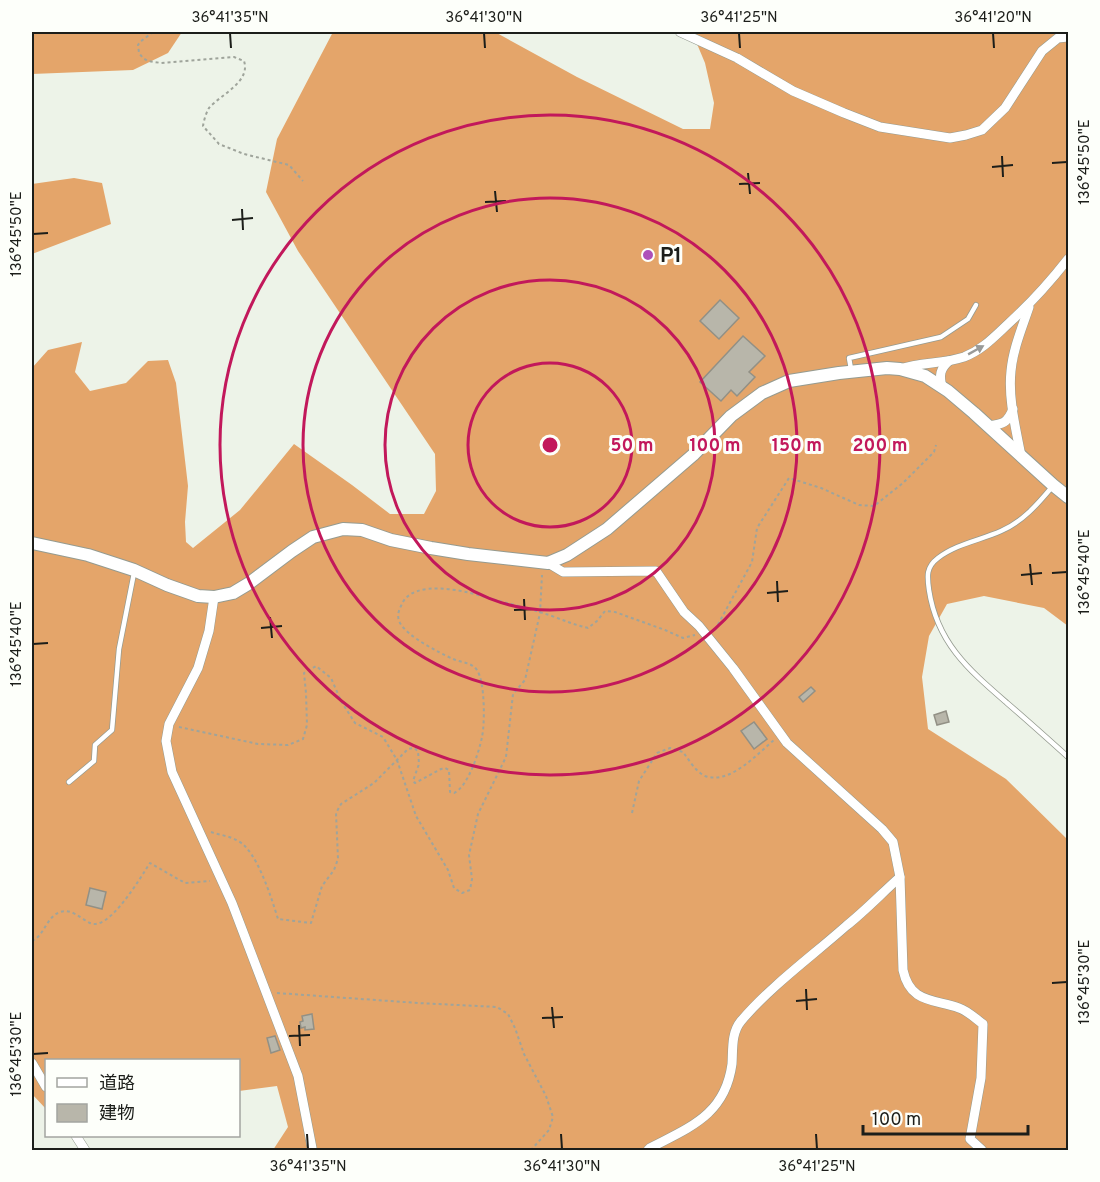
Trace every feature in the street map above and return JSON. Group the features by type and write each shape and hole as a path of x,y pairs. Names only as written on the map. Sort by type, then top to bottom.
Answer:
{"street":[{"path":"680,32 737,58 793,90 844,113 880,127 951,138 982,130 1005,108 1042,51 1058,38 1068,37"},
{"path":"900,369 913,365 949,361 983,348 1029,305 1068,259"},
{"path":"1021,456 1013,409 1010,372 1029,305"},
{"path":"942,387 940,374 949,361"},
{"path":"545,563 567,555 607,530 693,455 731,416 762,393 789,381 851,372 887,368 925,376 974,412 1068,497"},
{"path":"988,426 1004,423 1010,417 1013,409"},
{"path":"32,543 88,555 134,570 198,597 214,597 233,593 313,537 343,529 362,530 391,540 468,554 545,563 564,572 656,572 684,612 733,668 787,743 882,829 893,842 900,877 903,970 906,983 916,994 933,1002 961,1008 983,1024 981,1078 970,1139 982,1150"},
{"path":"214,597 209,631 198,668 169,724 165,741 172,772 232,903 298,1076 312,1148"},
{"path":"648,1150 697,1123 716,1105 726,1089 734,1034 754,1006 900,877"},
{"path":"32,1063 45,1085"},
{"path":"77,1137 85,1150"}],"lane":[{"path":"851,372 849,358 942,337 968,319 976,304"},
{"path":"1053,485 1036,507 1019,520 1002,531 948,551 930,565 927,573 938,622 948,643 971,671 1068,757"},
{"path":"69,782 94,761 95,745 112,730 119,649 134,570"}],"path":[{"path":"153,32 138,45 142,58 148,61 161,63 234,57 244,62 246,67 239,82 208,109 203,126 219,144 244,154 289,165 303,181"},
{"path":"197,827 240,841 258,866 278,919 311,923 322,886 334,870 338,859 336,813 341,804 374,783 408,749 414,748 418,751 419,764 415,783 445,768 449,770 449,790 454,793 465,782 482,737 483,706 479,673 472,664 454,659 416,638 402,626 398,615 408,595 415,590 440,589 468,592 588,628 605,611 615,612 683,638 714,631 752,562 758,528 789,478 821,488 859,505 874,506 903,483 934,452 936,445"},
{"path":"169,724 258,744 288,745 303,739 308,725 304,673 316,666 331,678 355,723 383,737 397,759 416,816 448,870 454,888 462,893 470,891 472,879 470,855 478,814 506,757 513,694 525,680 540,613 545,563"},
{"path":"632,813 639,781 657,753 670,748 683,752 693,767 706,776 721,777 734,773 780,734"},
{"path":"32,941 39,938 52,916 62,911 70,911 93,924 101,924 120,907 150,864 185,883 222,881"},
{"path":"266,992 497,1007 508,1014 524,1054 546,1096 553,1117 549,1130 531,1150"}],"shaded area":[{"path":"32,32 182,32 168,53 133,70 32,74"},
{"path":"333,32 495,32 577,77 683,129 710,129 714,103 705,63 692,32 1068,32 1068,626 1044,608 984,596 947,604 929,636 922,677 928,729 1006,779 1068,840 1068,1150 273,1150 288,1127 277,1086 240,1091 240,1059 45,1059 45,1108 32,1094 32,368 48,350 82,342 75,372 90,391 126,383 148,361 168,360 176,383 188,486 186,542 193,548 240,510 294,444 390,514 424,514 436,491 435,454 298,251 266,192 277,139"},
{"path":"74,178 102,183 111,224 32,254 32,184"}],"building":[{"path":"720,300 739,318 719,339 700,321"},
{"path":"743,336 765,356 749,372 755,377 737,396 731,390 721,401 700,382"},
{"path":"811,687 815,691 803,702 799,697"},
{"path":"946,711 949,722 937,725 934,715"},
{"path":"754,722 767,739 754,749 741,731"},
{"path":"90,888 106,892 102,909 86,905"},
{"path":"312,1014 314,1029 301,1028 302,1016"},
{"path":"275,1036 280,1050 271,1053 267,1038"}],"place":[{"name":"P1","path":"648,255"}]}
